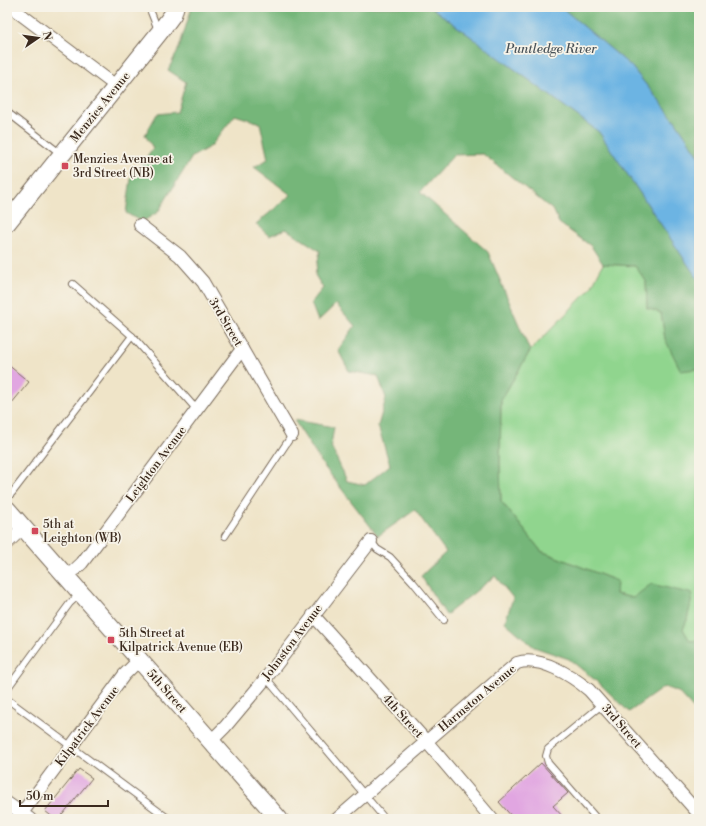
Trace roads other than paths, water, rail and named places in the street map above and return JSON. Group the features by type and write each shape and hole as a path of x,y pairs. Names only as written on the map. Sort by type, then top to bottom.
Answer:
{"street":[{"path":"11,7 116,86"},
{"name":"Menzies Avenue","path":"8,221 159,33 173,14 175,7"},
{"name":"3rd Street","path":"140,225 180,256 203,282 292,435"},
{"name":"Leighton Avenue","path":"67,577 82,563 242,349"},
{"name":"5th Street","path":"7,509 279,819"},
{"path":"7,543 23,528"},
{"name":"Johnston Avenue","path":"210,741 225,727 266,678 371,541"},
{"name":"4th Street","path":"313,615 426,741 492,819"},
{"name":"Kilpatrick Avenue","path":"26,816 71,747 124,675 139,660"},
{"name":"3rd Street","path":"529,660 558,670 589,690 699,814"},
{"name":"Harmston Avenue","path":"337,819 517,663 529,660"},
{"path":"7,803 26,816"}],"lane":[{"path":"149,7 159,33"},
{"path":"7,112 62,154"},
{"path":"73,284 132,336 197,410"},
{"path":"7,498 22,481 132,336"},
{"path":"225,536 292,435"},
{"path":"371,541 377,549 390,557 444,620"},
{"path":"7,689 70,604 82,593"},
{"path":"266,678 385,819"},
{"path":"7,698 169,819"},
{"path":"597,819 548,763 546,756 548,749 603,704"}],"water":[{"name":"Puntledge River","path":"431,7 561,7 631,66 676,122 699,156 699,281 599,132"}],"place":[{"name":"Menzies Avenue at 3rd Street (NB)","path":"65,166"},
{"name":"5th at Leighton (WB)","path":"35,531"},
{"name":"5th Street at Kilpatrick Avenue (EB)","path":"111,640"}]}
